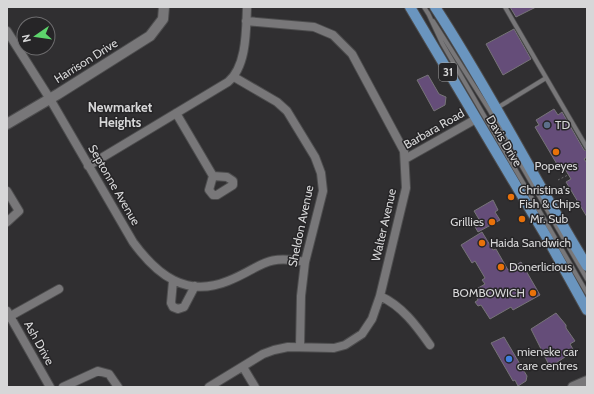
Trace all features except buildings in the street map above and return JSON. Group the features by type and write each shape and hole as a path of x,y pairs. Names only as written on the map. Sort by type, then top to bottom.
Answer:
{"main road":[{"name":"Davis Drive","path":"410,7 479,117 587,310"},
{"name":"Davis Drive","path":"432,10 470,60 493,110 587,266"}],"street":[{"name":"Harrison Drive","path":"7,124 50,99 150,36 163,19 164,7"},
{"path":"88,166 176,114 234,77 242,54 247,7"},
{"name":"Walter Avenue","path":"209,387 263,354 274,350 300,347 334,348 354,340 367,328 380,296 406,188 405,159 400,142 352,54 333,35 314,27 246,21"},
{"name":"Septonne Avenue","path":"7,31 50,99 88,166 144,257 160,272 173,281 195,286 214,286 227,282 270,260 286,259 305,262"},
{"name":"Sheldon Avenue","path":"234,77 277,102 288,111 319,165 323,191 305,262 301,296 300,347"},
{"path":"176,114 213,176 207,195 217,195 231,187 233,183 227,177 213,176"},
{"name":"Barbara Road","path":"405,159 479,117"},
{"path":"7,191 19,211 7,222"},
{"path":"173,281 171,303 173,307 178,309 184,306 195,286"},
{"path":"8,315 59,289"},
{"path":"380,296 395,304 415,325 430,345"},
{"name":"Ash Drive","path":"8,315 50,387"},
{"path":"243,367 255,387"},
{"path":"63,387 98,371 109,374 118,387"},
{"path":"572,387 587,382"}],"lane":[{"path":"424,7 432,10 442,43 479,117 587,293"},
{"path":"505,7 587,148"},
{"path":"479,117 546,78"},
{"path":"493,110 587,279"}],"path":[{"path":"558,180 568,175"}],"place":[{"name":"TD","path":"547,125"},
{"name":"Popeyes","path":"556,152"},
{"name":"Christina's Fish & Chips","path":"511,197"},
{"name":"Mr. Sub","path":"522,219"},
{"name":"Grillies","path":"492,222"},
{"name":"Haida Sandwich","path":"482,243"},
{"name":"Donerlicious","path":"501,267"},
{"name":"BOMBOWICH","path":"533,293"},
{"name":"mieneke car care centres","path":"509,359"}],"district":[{"name":"Newmarket Heights","path":"120,114"}]}
